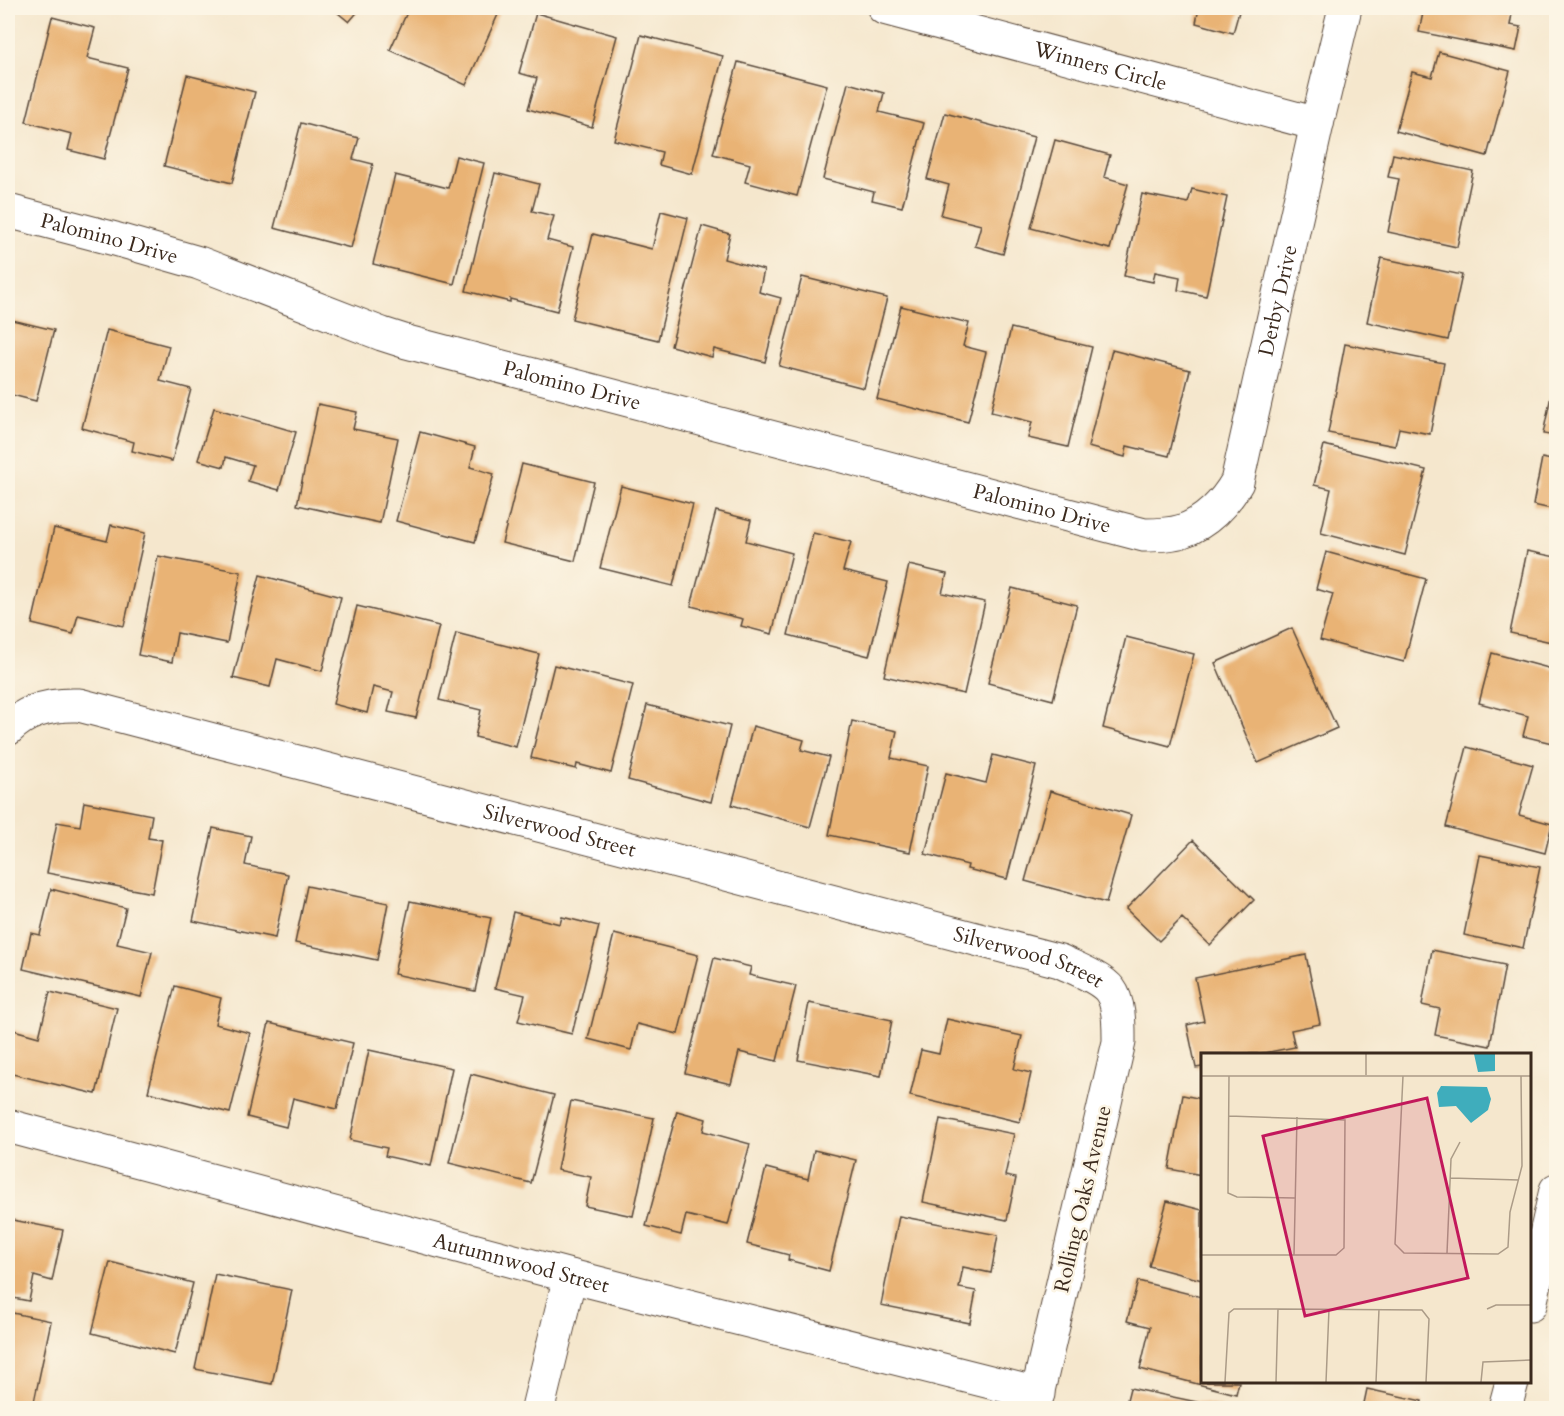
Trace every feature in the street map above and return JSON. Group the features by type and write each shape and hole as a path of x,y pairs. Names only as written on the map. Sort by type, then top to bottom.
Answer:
{"street":[{"name":"Winners Circle","path":"884,8 1317,124"},
{"name":"Derby Drive","path":"1144,535 1162,535 1182,531 1198,523 1222,504 1237,482 1345,8"},
{"name":"Palomino Drive","path":"8,211 199,263 407,342 1144,535"},
{"name":"Silverwood Street","path":"8,729 14,722 40,708 53,705 79,705 1060,961 1094,977 1110,990"},
{"name":"Rolling Oaks Avenue","path":"1036,1401 1119,1042 1117,1007 1110,990"},
{"name":"Autumnwood Street","path":"8,1126 1036,1401"},
{"path":"1531,1301 1555,1202"},
{"path":"538,1408 570,1276"},
{"path":"1505,1408 1512,1383"}],"building":[{"path":"332,8 361,8 349,22"},
{"path":"409,8 501,8 466,85 390,50"},
{"path":"1199,8 1240,8 1233,33 1196,23"},
{"path":"1424,8 1513,8 1510,25 1521,27 1516,51 1419,32"},
{"path":"536,13 617,36 592,127 528,109 537,78 519,73"},
{"path":"52,17 95,28 87,58 128,68 104,159 68,150 72,134 26,122"},
{"path":"641,35 723,56 692,174 659,165 662,152 614,140"},
{"path":"1439,52 1510,71 1487,156 1396,131 1412,72 1432,77"},
{"path":"738,62 827,85 797,196 745,182 750,164 713,154"},
{"path":"187,75 255,92 232,183 164,166"},
{"path":"848,83 884,93 879,112 924,123 902,207 872,200 874,192 823,179"},
{"path":"945,113 1034,137 1003,254 975,246 981,225 941,215 949,185 927,179"},
{"path":"301,123 359,138 353,159 373,164 351,248 274,228"},
{"path":"1055,140 1110,155 1104,177 1128,184 1110,249 1031,228"},
{"path":"1393,154 1473,171 1457,247 1388,232 1399,179 1388,177"},
{"path":"456,156 484,163 454,284 373,264 395,175 448,188"},
{"path":"495,173 539,184 532,211 554,216 547,240 573,247 557,311 466,291"},
{"path":"1192,189 1227,197 1206,296 1178,290 1180,277 1155,272 1153,282 1124,276 1142,194 1188,203"},
{"path":"661,211 688,218 658,340 572,319 593,234 652,249"},
{"path":"702,226 730,234 724,259 764,270 759,292 781,298 765,362 714,349 712,357 671,346"},
{"path":"1381,258 1462,275 1448,340 1367,322"},
{"path":"802,277 887,298 864,388 779,366"},
{"path":"901,306 969,323 963,346 986,352 968,422 877,399"},
{"path":"8,319 54,330 36,401 8,394"},
{"path":"1011,328 1092,347 1068,447 1028,438 1032,422 991,412"},
{"path":"107,330 169,346 160,381 191,389 172,461 132,451 134,442 82,428"},
{"path":"1345,344 1444,363 1430,434 1399,428 1395,446 1328,433"},
{"path":"1112,350 1190,370 1169,456 1127,446 1125,457 1088,447"},
{"path":"1551,396 1556,397 1556,436 1543,434"},
{"path":"318,404 357,412 353,429 398,438 380,523 297,505"},
{"path":"214,408 296,432 279,490 248,481 253,465 226,457 224,467 198,460"},
{"path":"420,432 475,447 470,467 494,474 475,542 396,521"},
{"path":"1324,445 1426,470 1405,555 1321,533 1331,489 1314,485"},
{"path":"1542,458 1556,461 1556,510 1533,505"},
{"path":"522,464 594,482 575,561 502,543"},
{"path":"621,486 693,504 673,586 600,568"},
{"path":"716,511 751,520 746,541 792,553 772,634 741,626 743,619 691,606"},
{"path":"111,525 145,533 124,626 78,615 73,634 32,624 54,528 107,541"},
{"path":"813,533 851,542 843,571 888,582 869,656 788,635"},
{"path":"1527,551 1556,557 1556,643 1510,633"},
{"path":"1326,552 1426,579 1404,662 1320,640 1333,594 1316,589"},
{"path":"158,556 241,572 227,643 177,633 172,662 138,655"},
{"path":"909,565 947,574 942,593 985,602 964,694 884,676"},
{"path":"260,575 341,597 322,671 277,659 270,687 233,678"},
{"path":"1012,588 1077,605 1053,700 988,683"},
{"path":"357,606 439,626 416,718 388,712 393,692 373,687 367,713 333,704"},
{"path":"1292,628 1337,728 1258,763 1215,663"},
{"path":"456,633 539,654 516,747 475,737 481,710 439,700"},
{"path":"1126,637 1194,654 1170,746 1103,728"},
{"path":"1492,653 1556,670 1556,744 1523,736 1528,716 1479,703"},
{"path":"554,665 633,685 611,773 577,764 576,769 531,758"},
{"path":"647,705 730,726 711,802 628,780"},
{"path":"852,721 897,731 891,758 928,766 910,852 829,835"},
{"path":"753,726 804,740 801,750 829,757 810,827 732,805"},
{"path":"1467,747 1533,765 1519,815 1552,824 1545,853 1446,827"},
{"path":"993,755 1036,766 1007,879 967,869 968,865 925,854 946,773 986,783"},
{"path":"1050,791 1131,815 1106,903 1025,881"},
{"path":"84,802 152,815 148,838 162,840 152,893 47,873 57,822 80,826"},
{"path":"213,828 251,836 245,865 288,874 275,938 193,921"},
{"path":"1193,840 1254,900 1210,945 1182,918 1159,941 1126,909"},
{"path":"1480,855 1540,867 1523,948 1464,935"},
{"path":"307,886 388,903 377,960 295,943"},
{"path":"51,889 126,908 117,944 152,952 141,997 23,969 31,933 40,935"},
{"path":"410,901 491,918 475,991 394,974"},
{"path":"513,912 560,924 562,917 599,926 572,1034 518,1021 525,995 495,988"},
{"path":"614,934 698,955 678,1034 637,1024 631,1050 588,1039"},
{"path":"1432,950 1505,965 1490,1046 1435,1035 1440,1009 1422,1005"},
{"path":"1306,955 1320,1024 1291,1030 1295,1047 1264,1053 1201,1053 1201,1067 1196,1068 1187,1025 1204,1021 1195,978"},
{"path":"714,958 751,967 749,975 796,986 777,1061 739,1052 731,1084 685,1073"},
{"path":"175,986 221,998 215,1024 250,1033 230,1113 148,1092"},
{"path":"50,992 117,1008 96,1094 8,1073 10,1029 39,1037"},
{"path":"809,1003 892,1020 881,1076 798,1060"},
{"path":"947,1019 1022,1036 1014,1069 1031,1073 1020,1122 910,1096 921,1050 939,1054"},
{"path":"269,1023 353,1043 337,1109 293,1098 286,1127 247,1117"},
{"path":"369,1050 452,1068 431,1166 385,1156 387,1148 350,1140"},
{"path":"471,1074 554,1095 531,1183 449,1163"},
{"path":"1183,1095 1201,1099 1201,1175 1169,1169"},
{"path":"571,1101 654,1118 633,1216 585,1206 591,1177 557,1170"},
{"path":"677,1111 706,1119 703,1131 750,1144 728,1225 686,1215 681,1235 646,1226"},
{"path":"940,1119 1014,1134 1005,1176 1016,1178 1007,1220 923,1202"},
{"path":"814,1150 856,1160 829,1271 788,1260 789,1255 747,1244 766,1168 808,1179"},
{"path":"1167,1201 1201,1210 1201,1280 1149,1266"},
{"path":"899,1216 998,1235 991,1273 963,1267 959,1288 976,1291 970,1323 881,1305"},
{"path":"8,1219 63,1230 52,1281 34,1276 29,1301 8,1297"},
{"path":"110,1262 193,1283 175,1354 92,1333"},
{"path":"215,1274 292,1290 272,1384 195,1369"},
{"path":"1138,1281 1201,1297 1201,1383 1239,1383 1236,1394 1140,1369 1150,1327 1127,1321"},
{"path":"8,1312 51,1321 33,1407 8,1402"},
{"path":"1130,1388 1221,1407 1221,1408 1125,1408"},
{"path":"1367,1389 1422,1401 1420,1408 1363,1408"}]}
